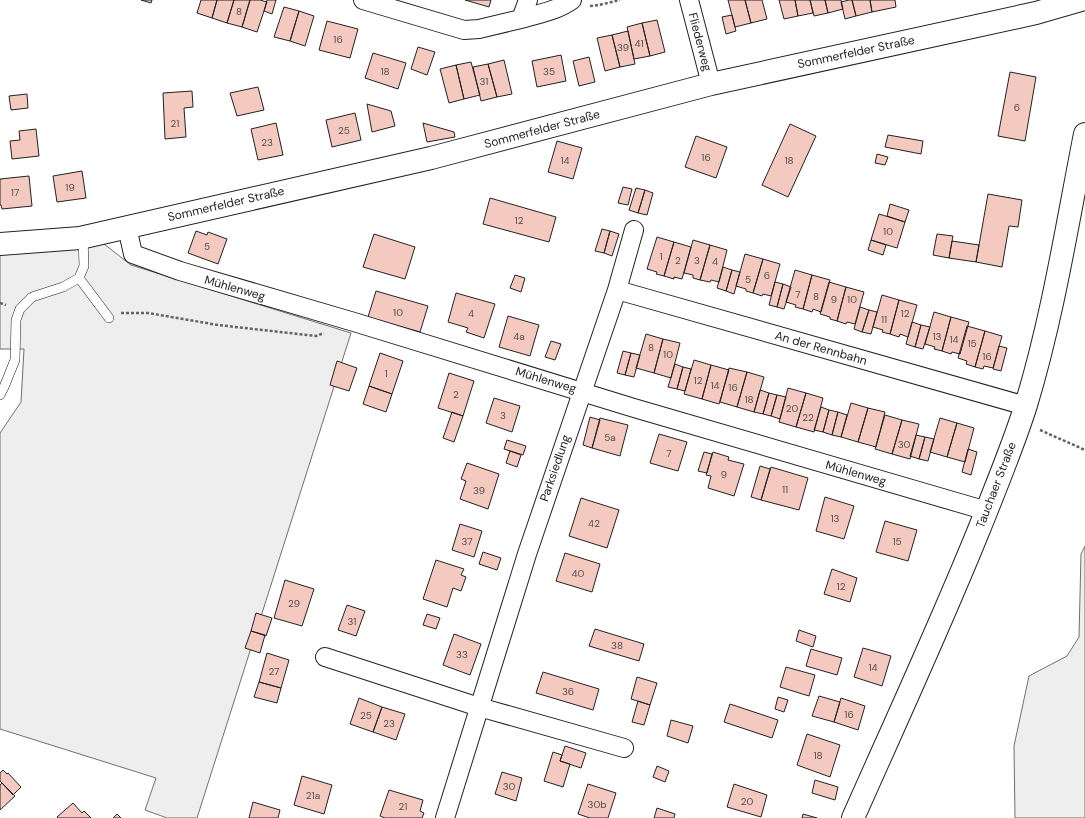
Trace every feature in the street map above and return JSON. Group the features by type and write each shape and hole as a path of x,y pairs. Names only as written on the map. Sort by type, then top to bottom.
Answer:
{"street":[{"path":"363,0 464,30 479,29 578,3"},
{"path":"521,19 528,0"},
{"name":"Fliederweg","path":"689,0 711,84"},
{"name":"Sommerfelder Straße","path":"0,244 83,237 128,227 431,158 711,84 1036,13 1081,0"},
{"name":"Tauchaer Straße","path":"853,818 949,602 987,510 1022,415 1041,352 1052,306 1085,134"},
{"name":"Mühlenweg","path":"128,227 133,254 180,271 354,322 634,408 987,510"},
{"name":"Parksiedlung","path":"445,818 527,554 617,290 634,230"},
{"name":"An der Rennbahn","path":"617,290 1022,415"},
{"path":"325,657 479,707 624,748"}],"lane":[{"path":"0,394 15,360 16,320 20,309 32,297 62,287 79,278 84,266 83,237"},
{"path":"79,278 106,315"}],"path":[{"path":"578,3 599,5 620,0"},
{"path":"106,315 148,313 218,325 316,336 324,333"},
{"path":"1022,415 1036,429 1085,450"}],"shaded area":[{"path":"104,244 131,265 351,333 197,818 167,818 145,810 156,778 0,729 0,433 21,402 24,349 0,349 0,253 71,245"},
{"path":"1085,546 1085,818 1015,818 1014,746 1029,676 1067,656 1079,637 1081,554"}],"building":[{"path":"141,0 152,0 151,3"},
{"path":"201,0 217,0 212,18 197,13"},
{"path":"217,0 234,0 227,23 212,18"},
{"path":"234,0 250,0 242,27 227,23"},
{"path":"250,0 267,2 257,32 242,27"},
{"path":"267,0 276,0 272,14 264,11"},
{"path":"465,0 491,0 489,7"},
{"path":"728,0 745,0 751,23 735,27"},
{"path":"745,0 762,0 767,19 751,23"},
{"path":"779,0 795,0 798,16 784,19"},
{"path":"795,0 810,0 813,13 798,16"},
{"path":"810,0 825,0 828,13 814,16"},
{"path":"825,0 841,0 843,9 828,13"},
{"path":"852,0 856,16 845,19 841,2"},
{"path":"852,0 870,0 872,12 856,16"},
{"path":"870,0 895,0 896,7 872,12"},
{"path":"284,7 299,11 290,41 274,37"},
{"path":"299,11 314,16 305,46 290,41"},
{"path":"732,15 736,31 726,34 722,17"},
{"path":"657,20 665,52 650,56 642,23"},
{"path":"327,21 358,29 350,58 319,50"},
{"path":"642,23 650,56 634,59 627,27"},
{"path":"628,31 635,64 620,67 612,35"},
{"path":"612,35 620,67 605,71 597,38"},
{"path":"418,47 435,52 427,75 411,69"},
{"path":"373,53 406,63 398,89 365,78"},
{"path":"561,55 566,81 537,87 532,61"},
{"path":"589,57 595,82 579,86 573,61"},
{"path":"504,60 512,94 497,97 488,64"},
{"path":"471,62 480,95 464,99 456,65"},
{"path":"488,64 497,97 481,101 473,67"},
{"path":"456,65 464,99 449,103 440,69"},
{"path":"1010,72 1036,77 1025,141 998,136"},
{"path":"258,87 264,110 237,116 230,93"},
{"path":"192,91 193,107 184,108 186,137 165,139 163,93"},
{"path":"27,94 28,108 11,110 9,96"},
{"path":"367,104 391,111 395,126 372,132"},
{"path":"355,113 361,140 332,147 326,120"},
{"path":"276,123 283,155 258,160 251,129"},
{"path":"423,123 454,132 455,137 427,142"},
{"path":"790,124 816,136 788,197 762,185"},
{"path":"36,129 39,156 12,159 10,141 20,140 19,131"},
{"path":"888,135 923,141 921,154 885,147"},
{"path":"696,136 727,147 716,178 685,167"},
{"path":"557,141 582,148 573,179 548,172"},
{"path":"877,154 888,157 885,165 875,163"},
{"path":"82,171 86,198 57,202 53,176"},
{"path":"29,176 32,206 2,209 0,205 0,179"},
{"path":"623,187 632,189 628,205 618,203"},
{"path":"636,188 645,190 638,213 629,210"},
{"path":"645,190 653,193 647,215 638,213"},
{"path":"988,194 1022,200 1018,227 1009,226 1002,267 976,262"},
{"path":"490,198 556,217 549,242 483,224"},
{"path":"890,204 909,210 905,222 887,216"},
{"path":"879,214 905,222 897,248 871,240"},
{"path":"602,229 610,231 604,253 595,251"},
{"path":"196,231 207,235 208,232 227,239 218,264 188,253"},
{"path":"610,231 619,234 612,256 604,253"},
{"path":"374,234 415,247 405,279 363,267"},
{"path":"937,234 953,236 949,258 933,255"},
{"path":"657,237 674,242 664,276 647,269"},
{"path":"693,240 710,245 700,280 693,278 693,275 684,273"},
{"path":"871,240 886,245 883,255 868,250"},
{"path":"952,241 979,245 976,262 949,258"},
{"path":"674,242 691,247 682,279 674,277 674,279 664,276"},
{"path":"710,245 727,250 719,282 700,280"},
{"path":"745,254 763,259 753,293 736,286"},
{"path":"763,259 780,264 771,296 763,294 762,296 753,293"},
{"path":"723,267 732,270 726,291 717,288"},
{"path":"732,270 740,272 734,294 726,291"},
{"path":"795,270 812,275 803,309 786,302"},
{"path":"515,275 525,278 521,292 510,288"},
{"path":"812,275 830,280 821,312 813,309 812,312 803,309"},
{"path":"775,282 783,284 777,307 769,305"},
{"path":"829,282 846,287 837,321 820,314"},
{"path":"783,284 791,287 784,309 777,307"},
{"path":"846,287 864,292 855,324 847,322 846,324 837,321"},
{"path":"376,291 428,306 420,332 368,317"},
{"path":"456,293 495,304 484,338 466,332 468,328 448,322"},
{"path":"882,295 899,300 890,334 873,327"},
{"path":"899,300 917,305 908,337 900,334 899,337 890,334"},
{"path":"860,307 869,310 862,332 854,329"},
{"path":"869,310 877,312 871,334 862,332"},
{"path":"934,312 951,317 942,351 925,344"},
{"path":"508,316 539,325 530,356 499,347"},
{"path":"951,317 969,322 960,354 952,352 951,354 942,351"},
{"path":"912,322 921,325 915,347 906,344"},
{"path":"921,325 930,327 923,349 915,347"},
{"path":"967,326 985,331 975,367 966,364 967,361 958,358"},
{"path":"985,331 1002,336 993,368 984,366 983,369 975,367"},
{"path":"646,334 663,339 654,373 636,368"},
{"path":"663,339 680,343 671,378 654,373"},
{"path":"551,341 561,344 555,360 545,357"},
{"path":"999,346 1007,348 1001,371 993,369"},
{"path":"623,351 631,353 625,375 617,373"},
{"path":"380,353 403,361 392,394 369,386"},
{"path":"631,353 640,355 634,377 625,375"},
{"path":"694,360 711,365 702,399 684,394"},
{"path":"337,361 357,368 349,391 330,385"},
{"path":"675,364 683,367 677,389 668,387"},
{"path":"711,365 729,370 719,404 702,399"},
{"path":"683,367 691,369 685,391 677,389"},
{"path":"729,368 747,372 737,407 720,402"},
{"path":"747,372 764,377 754,412 737,407"},
{"path":"449,373 474,381 463,416 438,408"},
{"path":"369,386 392,394 386,412 363,404"},
{"path":"788,388 806,393 796,427 779,422"},
{"path":"760,390 769,393 763,414 754,412"},
{"path":"769,393 777,395 771,416 763,414"},
{"path":"806,393 823,398 814,432 796,427"},
{"path":"777,395 786,397 780,419 771,416"},
{"path":"494,398 520,406 512,432 486,423"},
{"path":"851,403 868,408 858,442 841,437"},
{"path":"821,407 829,410 823,432 814,430"},
{"path":"868,408 885,412 876,447 858,442"},
{"path":"829,410 838,412 832,435 823,432"},
{"path":"452,412 463,416 454,442 443,438"},
{"path":"838,412 847,415 841,437 832,435"},
{"path":"885,415 902,420 892,454 875,449"},
{"path":"590,417 600,420 592,448 583,445"},
{"path":"600,418 628,425 620,456 592,448"},
{"path":"940,418 957,423 947,457 930,452"},
{"path":"902,420 919,424 910,459 892,454"},
{"path":"957,423 974,428 965,462 947,457"},
{"path":"659,434 687,442 678,471 650,463"},
{"path":"916,435 925,437 919,459 910,456"},
{"path":"925,437 934,439 928,461 919,459"},
{"path":"507,440 526,446 523,455 504,449"},
{"path":"968,449 977,452 971,475 962,472"},
{"path":"510,451 521,455 517,467 506,463"},
{"path":"704,452 712,454 707,473 698,471"},
{"path":"713,452 729,457 728,460 744,464 734,496 708,488 711,476 706,475"},
{"path":"467,463 499,474 488,509 460,499 466,481 461,479"},
{"path":"760,466 770,469 761,500 751,497"},
{"path":"771,467 808,478 799,510 761,500"},
{"path":"825,497 854,506 844,539 816,531"},
{"path":"581,498 619,510 607,548 569,536"},
{"path":"885,521 917,530 908,561 876,552"},
{"path":"460,524 482,531 474,557 452,550"},
{"path":"483,552 501,558 497,570 479,564"},
{"path":"565,553 600,564 592,592 556,581"},
{"path":"436,560 464,569 461,575 466,577 461,591 453,588 447,607 423,599"},
{"path":"832,569 857,578 850,602 824,594"},
{"path":"285,580 314,589 302,626 274,618"},
{"path":"347,605 365,611 356,636 338,630"},
{"path":"256,613 272,618 266,636 251,631"},
{"path":"427,614 440,618 436,629 423,625"},
{"path":"595,629 644,644 639,661 589,646"},
{"path":"799,630 816,636 813,647 796,641"},
{"path":"251,631 265,635 260,653 245,648"},
{"path":"454,634 481,644 470,675 443,665"},
{"path":"863,648 891,656 882,686 854,677"},
{"path":"811,649 842,658 837,675 806,666"},
{"path":"267,653 289,660 281,688 259,682"},
{"path":"786,667 815,675 809,696 780,687"},
{"path":"543,672 599,689 593,710 536,693"},
{"path":"637,677 657,683 650,705 631,699"},
{"path":"259,682 281,688 277,703 254,697"},
{"path":"819,696 840,702 834,722 812,716"},
{"path":"778,697 788,700 784,712 775,709"},
{"path":"359,698 382,707 373,732 350,724"},
{"path":"841,698 865,706 858,730 834,722"},
{"path":"638,701 650,705 644,725 632,722"},
{"path":"730,704 778,720 772,738 724,722"},
{"path":"382,707 405,714 396,740 373,732"},
{"path":"671,720 693,726 688,743 667,736"},
{"path":"807,734 840,745 830,777 797,765"},
{"path":"565,746 586,753 581,768 560,761"},
{"path":"553,752 562,755 560,761 570,764 563,787 544,781"},
{"path":"657,766 669,771 665,782 653,777"},
{"path":"3,770 7,774 8,773 21,787 13,795 0,781 0,773"},
{"path":"502,772 522,778 516,801 495,794"},
{"path":"302,776 332,785 324,814 294,805"},
{"path":"815,780 838,787 835,800 812,793"},
{"path":"2,783 15,796 0,810 0,785"},
{"path":"588,784 616,793 608,818 590,818 578,814"},
{"path":"734,784 767,795 761,817 727,807"},
{"path":"389,790 423,800 420,811 424,813 422,818 385,818 380,816"},
{"path":"253,802 280,810 278,818 249,818"},
{"path":"73,803 82,813 84,811 91,818 57,817"},
{"path":"657,808 675,814 674,818 654,818"},
{"path":"117,814 121,818 113,818"},
{"path":"803,814 817,818 802,818"}]}
